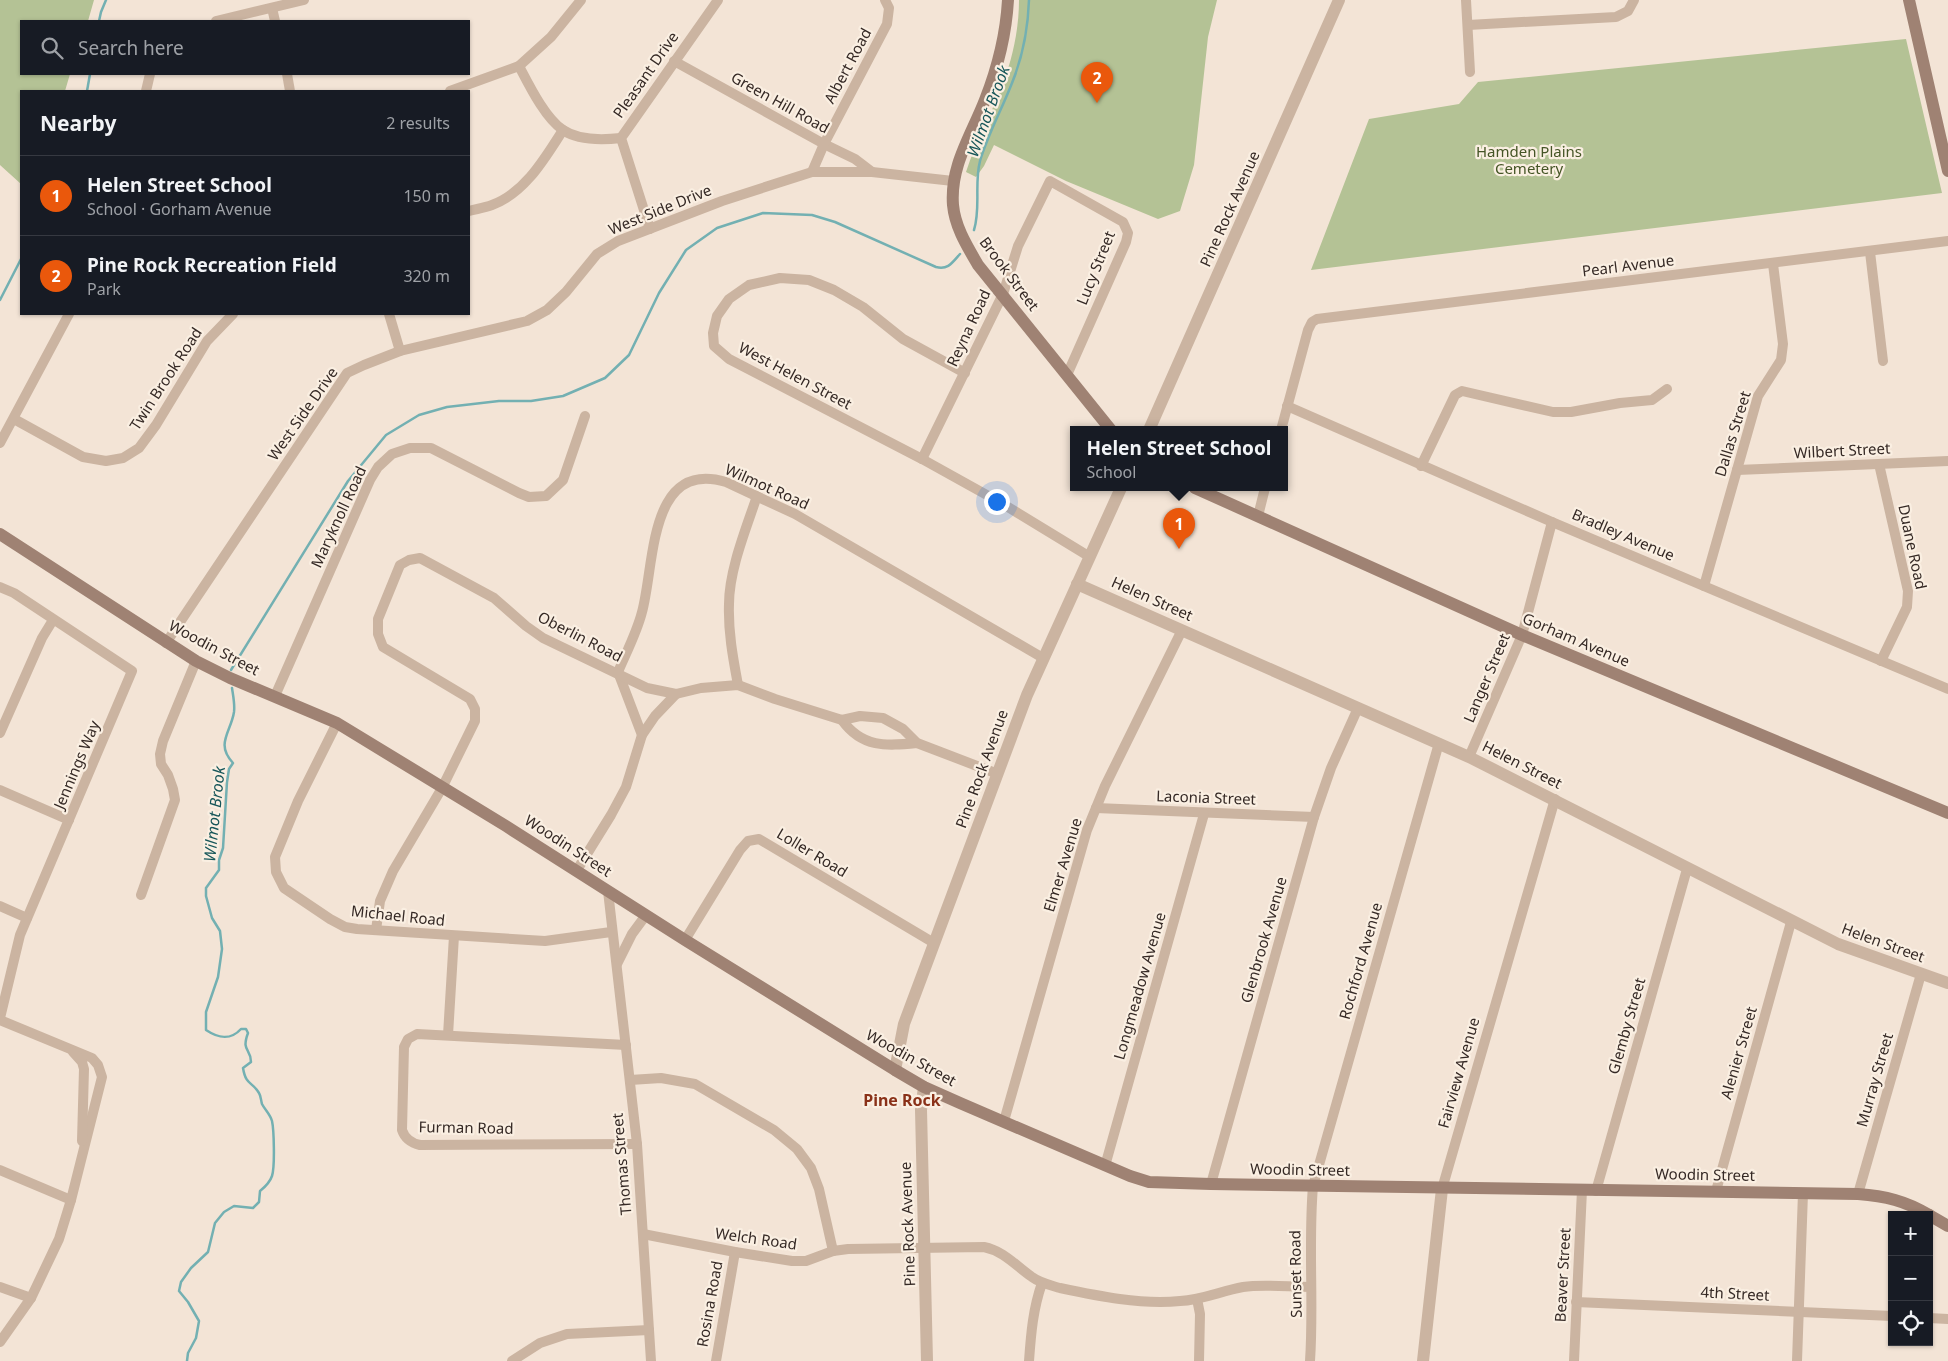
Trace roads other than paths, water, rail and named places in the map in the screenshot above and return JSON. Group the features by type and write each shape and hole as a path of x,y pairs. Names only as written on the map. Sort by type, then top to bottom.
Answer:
{"main road":[{"name":"Brook Street","path":"1008,0 1006,31 998,65 984,103 962,150 953,181 953,207 961,235 978,264 1108,426"},
{"path":"1909,0 1948,171"},
{"name":"Gorham Avenue","path":"1202,491 1522,635 1948,813"},
{"name":"Woodin Street","path":"0,534 196,661 230,678 337,722 924,1087 1130,1176 1149,1182 1211,1184 1858,1194 1899,1200 1921,1211"},
{"name":"Woodin Street","path":"1933,1217 1948,1226"}],"street":[{"path":"220,20 304,0"},
{"path":"453,90 519,66 552,37 581,0"},
{"name":"Pleasant Drive","path":"650,229 621,138 718,0"},
{"name":"Albert Road","path":"812,172 824,144 887,24 889,8 885,0"},
{"name":"Pine Rock Avenue","path":"1151,426 1339,0"},
{"path":"1466,0 1470,72"},
{"path":"1468,25 1616,17 1628,11 1634,0"},
{"path":"272,8 275,20"},
{"name":"Green Hill Road","path":"674,62 824,144 856,159 872,172"},
{"path":"519,66 549,115 563,130 579,136 601,140 621,138"},
{"path":"146,90 150,75"},
{"path":"287,75 290,90"},
{"path":"470,211 493,205 516,191 542,162 563,130"},
{"name":"West Side Drive","path":"166,643 347,373 400,351 527,321 547,310 566,292 598,254 618,242 722,200 812,172 872,172 953,181"},
{"name":"Reyna Road","path":"922,459 1002,294 1018,246 1050,181"},
{"name":"Lucy Street","path":"1050,181 1123,222 1128,233 1126,242 1067,375"},
{"name":"Pearl Avenue","path":"1288,406 1312,322 1323,318 1948,241"},
{"path":"1870,252 1883,361"},
{"name":"Dallas Street","path":"1704,586 1758,396 1781,360 1783,344 1773,264"},
{"name":"West Helen Street","path":"965,373 903,339 863,307 834,290 809,280 780,278 749,285 730,299 717,316 713,333 714,346 729,359 922,459 1003,504 1090,557"},
{"path":"0,443 68,315"},
{"name":"Twin Brook Road","path":"14,419 83,457 106,461 123,458 139,448 156,425 207,340 232,315"},
{"path":"389,315 400,351"},
{"path":"1421,466 1455,395 1462,391 1553,412 1571,412 1620,403 1652,400 1666,389"},
{"path":"1282,426 1288,406"},
{"name":"Bradley Avenue","path":"1288,406 1421,466 1948,689"},
{"name":"Maryknoll Road","path":"275,696 370,480 378,467 392,454 410,448 431,448 519,493 529,497 546,496 563,480 586,416"},
{"name":"Wilbert Street","path":"1738,470 1948,461"},
{"name":"Duane Road","path":"1879,464 1908,591 1907,607 1881,661"},
{"name":"Wilmot Road","path":"618,672 642,612 652,544 661,516 670,498 684,484 700,479 726,482 795,514 1043,658"},
{"name":"Pine Rock Avenue","path":"895,1070 904,1024 1043,658 1120,491"},
{"path":"1258,516 1264,491"},
{"path":"738,685 730,636 728,602 733,574 757,496"},
{"name":"Langer Street","path":"1469,757 1522,635 1552,522"},
{"name":"Oberlin Road","path":"376,930 380,901 392,871 442,788 475,721 475,709 470,699 383,647 378,634 378,619 400,565 409,560 420,558 494,598 543,638 618,672 647,688 676,694 701,688 738,685 842,720 860,716 883,718 904,729 917,743"},
{"name":"Helen Street","path":"1077,584 1469,757 1838,944 1948,983"},
{"name":"Jennings Way","path":"0,587 14,593 132,672 20,936 0,1019"},
{"path":"0,733 42,638 53,620"},
{"name":"Elmer Avenue","path":"1004,1121 1088,830 1105,786 1182,630"},
{"path":"141,895 175,800 168,775 161,764 160,754 196,661"},
{"path":"618,672 642,735"},
{"path":"577,870 626,787 642,735 655,716 676,694"},
{"name":"Glenbrook Avenue","path":"1211,1184 1314,817 1331,768 1358,708"},
{"name":"Oberlin Road","path":"842,720 851,732 871,742 890,745 917,743 998,774"},
{"name":"Michael Road","path":"337,722 298,801 275,856 276,872 284,888 345,927 454,936 545,940 561,940 611,932"},
{"name":"Rochford Avenue","path":"1313,1186 1439,743"},
{"path":"0,790 69,820"},
{"name":"Fairview Avenue","path":"1423,1361 1442,1189 1555,799"},
{"name":"Laconia Street","path":"1096,808 1204,814 1314,817"},
{"name":"Longmeadow Avenue","path":"1105,1166 1204,814"},
{"name":"Loller Road","path":"685,940 740,850 748,841 759,839 934,943"},
{"name":"Glemby Street","path":"1596,1191 1687,869"},
{"name":"Thomas Street","path":"608,891 611,932 617,964 637,1144 651,1361"},
{"path":"0,906 27,918"},
{"path":"617,964 632,934 646,915"},
{"name":"Alenier Street","path":"1716,1191 1792,922"},
{"path":"448,1035 454,936"},
{"name":"Murray Street","path":"1858,1194 1922,974"},
{"path":"0,1019 92,1058 98,1066 102,1078 71,1200 59,1239 31,1298 0,1342"},
{"name":"Furman Road","path":"626,1045 417,1034 408,1039 404,1047 401,1123 404,1136 414,1144 637,1144"},
{"path":"73,1051 82,1062 84,1069 81,1157"},
{"path":"630,1080 661,1078 695,1084 774,1130 796,1149 811,1168 833,1251"},
{"name":"Pine Rock Avenue","path":"924,1087 921,1110 927,1361"},
{"path":"0,1170 71,1200"},
{"name":"Sunset Road","path":"1310,1361 1312,1324 1311,1213 1313,1186"},
{"name":"Beaver Street","path":"1574,1361 1582,1190"},
{"path":"1797,1361 1803,1192"},
{"name":"Welch Road","path":"643,1234 735,1252 792,1260 806,1260 833,1251 848,1249 984,1247 994,1249 1042,1283"},
{"name":"Rosina Road","path":"716,1361 735,1252"},
{"path":"1029,1361 1031,1324 1042,1283 1059,1288 1139,1300 1179,1302 1246,1287 1311,1287"},
{"path":"0,1287 31,1298"},
{"path":"1197,1299 1200,1314 1200,1361"},
{"name":"4th Street","path":"1576,1302 1888,1316"},
{"path":"1933,1318 1948,1319"},
{"path":"512,1361 540,1342 567,1334 649,1330"}],"waterway":[{"path":"99,20 106,0"},
{"name":"Wilmot Brook","path":"974,230 977,213 980,161 1016,73 1026,32 1029,0"},
{"path":"87,90 90,75"},
{"path":"231,670 348,481 386,435 419,415 447,407 499,401 531,401 563,396 605,378 629,355 659,293 686,250 717,228 763,213 812,215 835,222 936,267 947,267 960,254"},
{"path":"0,300 20,261"},
{"name":"Wilmot Brook","path":"187,1361 188,1353 196,1338 199,1321 179,1291 181,1282 191,1268 208,1252 215,1223 224,1212 234,1206 253,1208 259,1202 260,1191 271,1178 274,1165 272,1121 262,1104 259,1093 246,1078 243,1068 251,1062 250,1054 246,1047 248,1033 246,1029 241,1029 228,1037 215,1035 206,1030 206,1012 218,977 222,949 220,931 212,918 206,896 206,888 219,870 219,860 223,848 227,782 229,769 233,763 225,750 226,738 234,712 232,688"}],"place":[{"name":"Pine Rock Recreation Field","path":"1097,103"},
{"name":"Helen Street School","path":"1179,549"}],"district":[{"name":"Pine Rock","path":"902,1100"}],"park label":[{"name":"Hamden Plains Cemetery","path":"1529,160"}]}
